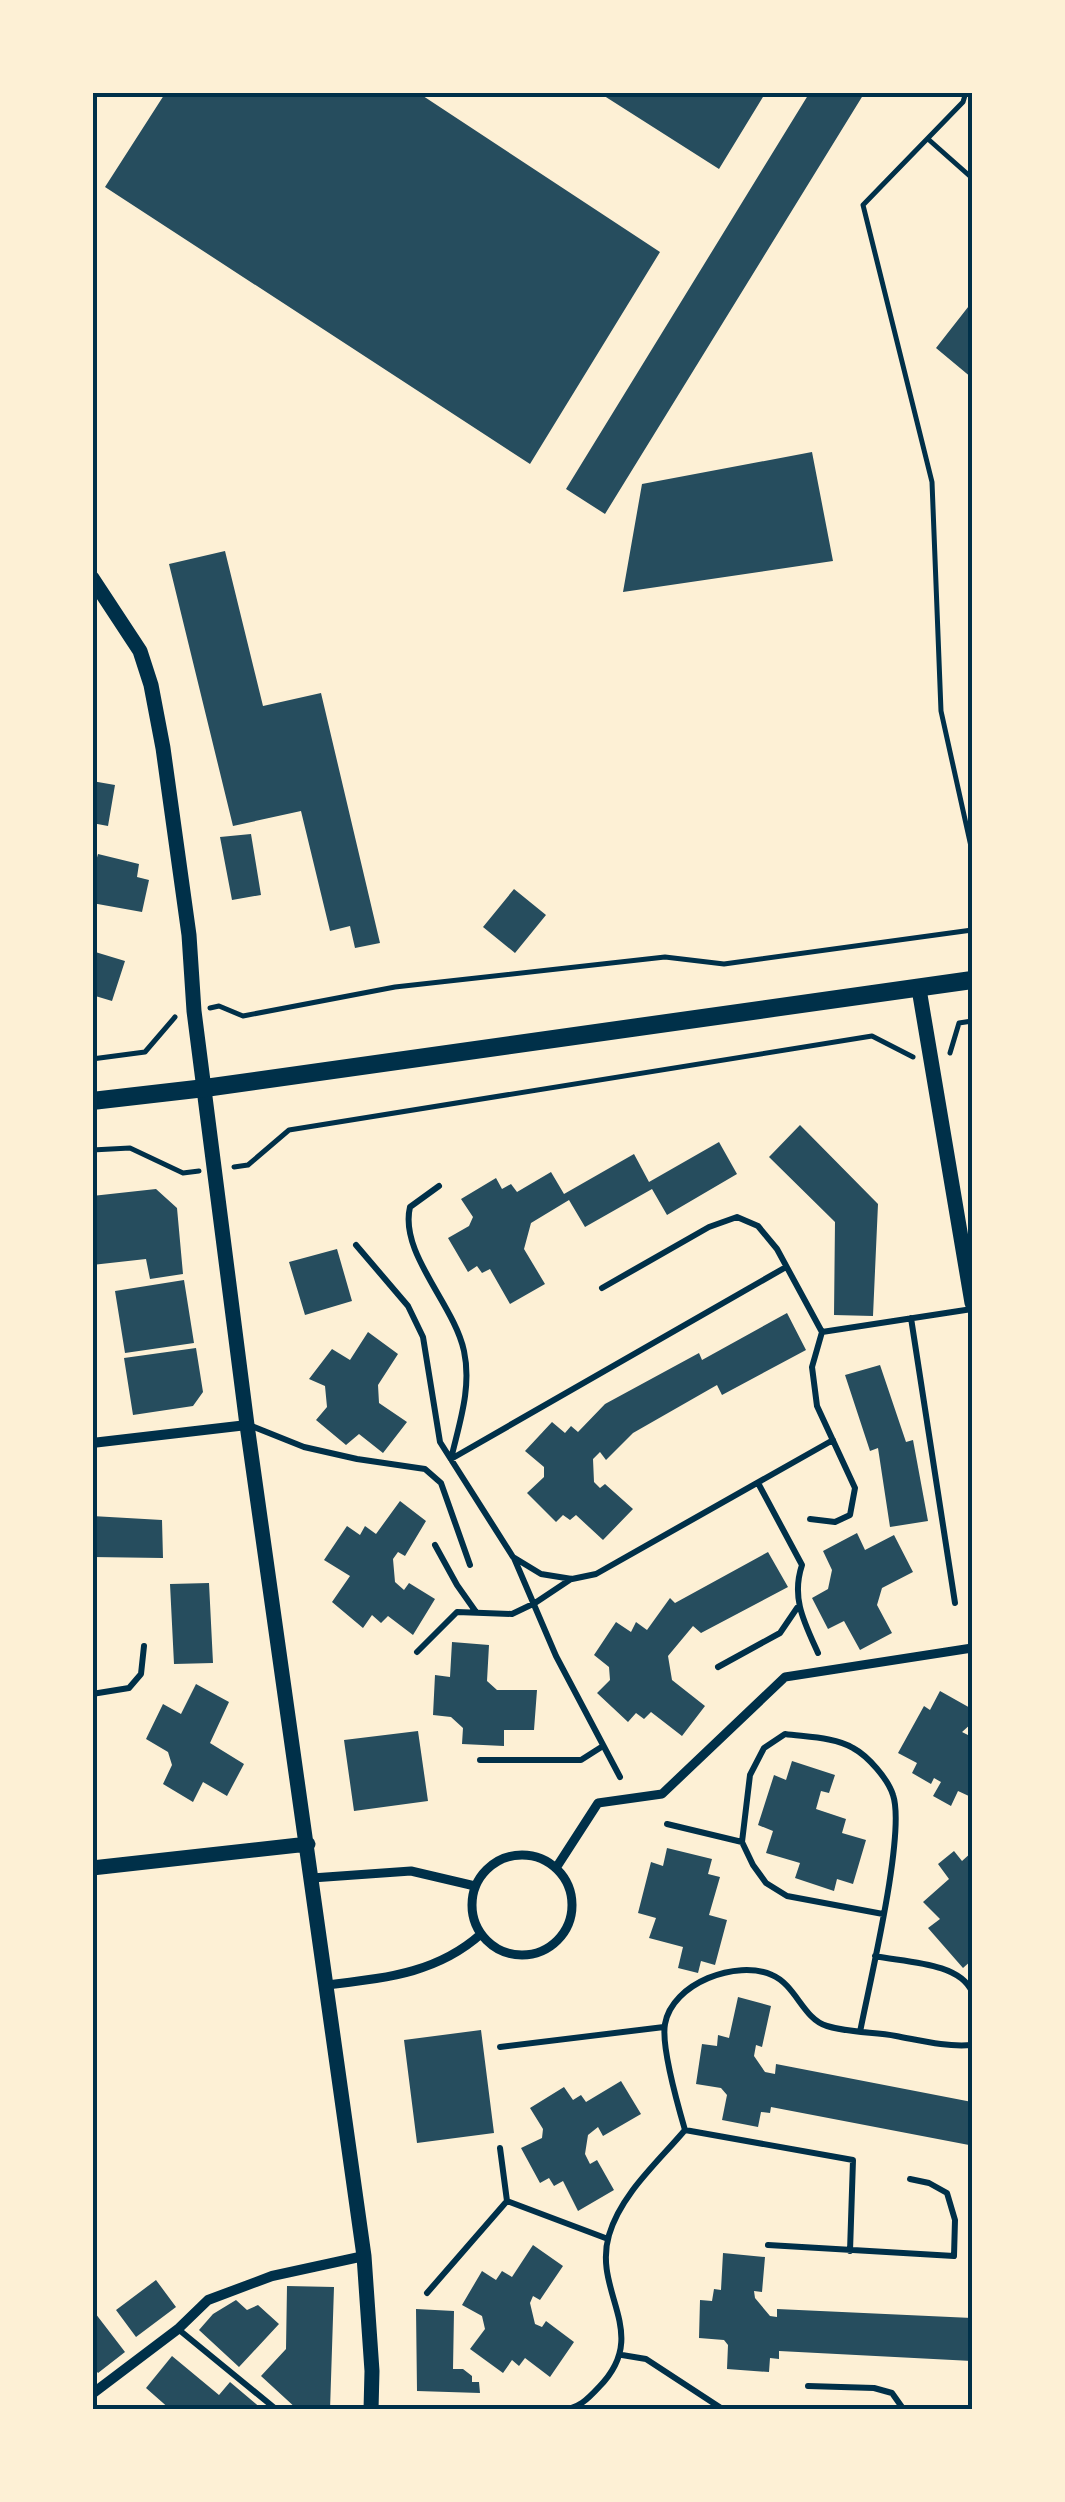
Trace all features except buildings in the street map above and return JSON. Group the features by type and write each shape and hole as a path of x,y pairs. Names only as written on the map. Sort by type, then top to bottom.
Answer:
{"main road":[{"path":"92,1101 972,980"}],"street":[{"path":"92,578 140,650 152,685 189,935 194,1012 248,1424 364,2256 371,2410"},
{"path":"920,988 972,1306"},
{"path":"93,1439 248,1424"},
{"path":"556,1868 598,1803 662,1794 785,1676 972,1648"},
{"path":"92,1868 308,1844"},
{"path":"527,1854 543,1858 556,1868 572,1896 572,1913 567,1929 556,1943 525,1956 508,1954 493,1946 481,1934 472,1902 484,1872 511,1856 527,1854"},
{"path":"312,1878 411,1871 476,1886"},
{"path":"327,1985 421,1971 464,1949 481,1934"},
{"path":"92,2394 178,2329 208,2300 241,2285 364,2256"}],"lane":[{"path":"439,1186 410,1207 406,1223 411,1242 454,1321 464,1351 464,1407 450,1459"},
{"path":"602,1288 709,1227 737,1216 758,1226 822,1332 812,1367 816,1406 855,1488 850,1515 834,1522 810,1519"},
{"path":"356,1245 408,1306 423,1337 440,1442 513,1557 556,1656 620,1777"},
{"path":"450,1459 786,1267"},
{"path":"822,1332 972,1306"},
{"path":"910,1318 955,1603"},
{"path":"248,1424 304,1447 425,1469 440,1483 470,1565"},
{"path":"417,1652 457,1612 512,1614 535,1604 572,1578 609,1567 833,1440"},
{"path":"758,1482 802,1564 796,1583 798,1607 818,1653"},
{"path":"434,1545 477,1613"},
{"path":"513,1557 542,1574 572,1578"},
{"path":"718,1666 780,1633 798,1607"},
{"path":"92,1694 130,1688 141,1674 144,1646"},
{"path":"860,2032 883,1914 897,1824 893,1794 872,1765 852,1747 785,1734 764,1748 750,1775 742,1842 753,1865 766,1882 787,1896 883,1914"},
{"path":"480,1760 581,1760 603,1746"},
{"path":"667,1824 742,1842"},
{"path":"875,1956 957,1974 972,1992"},
{"path":"685,2130 664,2027 670,2010 710,1976 738,1969 768,1972 787,1982 823,2025 940,2046 972,2045"},
{"path":"500,2046 664,2027"},
{"path":"561,2410 576,2409 602,2384 622,2355 620,2318 606,2273 608,2239 620,2206 685,2130"},
{"path":"685,2130 853,2160 850,2251"},
{"path":"427,2293 508,2201 500,2148"},
{"path":"768,2245 954,2256 954,2220 946,2193 930,2183 910,2179"},
{"path":"508,2201 608,2239"},
{"path":"178,2329 277,2410"},
{"path":"622,2355 646,2359 724,2410"},
{"path":"808,2386 874,2388 892,2393 904,2410"}],"path":[{"path":"966,92 963,102 863,206 932,482 941,711 972,851"},
{"path":"928,138 972,178"},
{"path":"92,1060 145,1052 174,1017 219,1006 244,1016 395,987 665,956 724,964 972,930"},
{"path":"92,1150 130,1148 184,1173 248,1165 289,1130 872,1036 913,1056 949,1058 959,1023 972,1021"}]}
